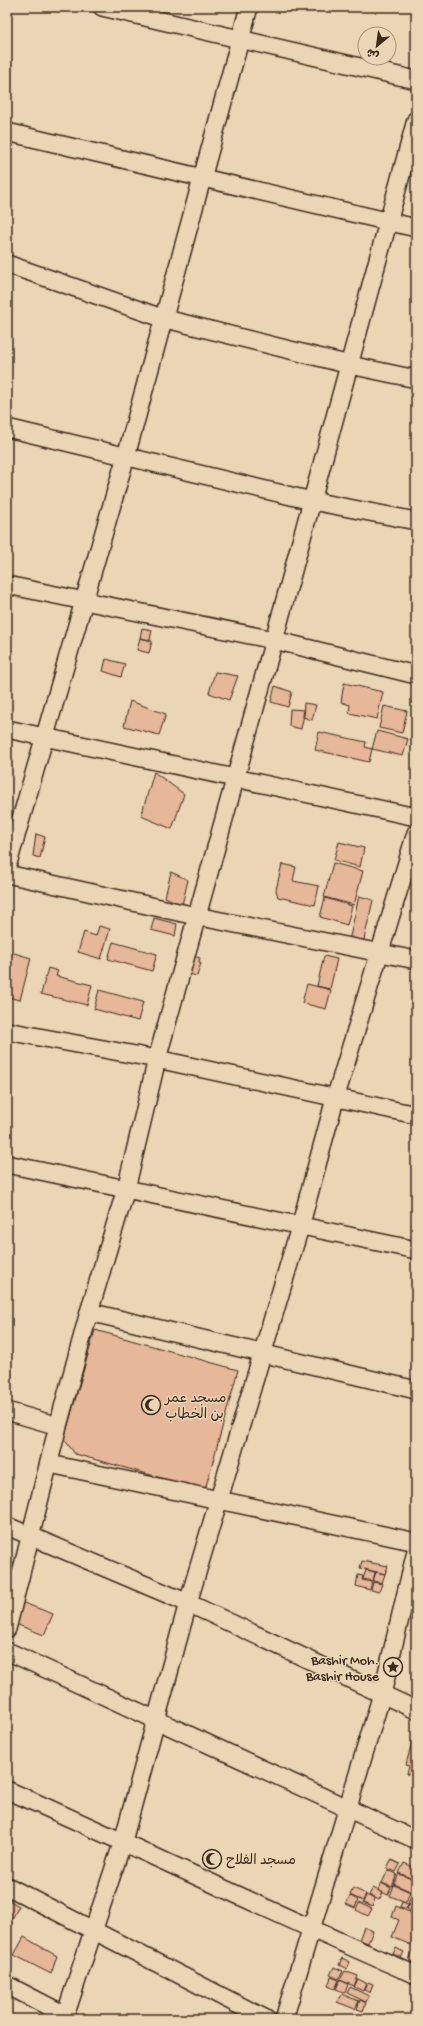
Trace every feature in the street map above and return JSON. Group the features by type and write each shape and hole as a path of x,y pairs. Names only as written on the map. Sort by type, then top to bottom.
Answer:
{"street":[{"path":"102,7 416,80"},
{"path":"7,867 43,737 126,456 162,318 203,178 249,7"},
{"path":"7,1630 50,1464 58,1426 89,1312 126,1189 157,1059 390,221 416,120"},
{"path":"7,132 416,228"},
{"path":"7,264 162,318 350,365 416,379"},
{"path":"7,428 312,501 416,521"},
{"path":"7,585 274,640 416,675"},
{"path":"7,729 416,817"},
{"path":"7,1985 65,2017 92,1931 123,1841 155,1719 188,1603 300,1227 335,1098 416,833"},
{"path":"7,874 196,916 416,960"},
{"path":"7,1031 157,1059 416,1115"},
{"path":"7,1164 300,1227 416,1250"},
{"path":"89,1312 416,1390"},
{"path":"7,1411 58,1426"},
{"path":"50,1464 416,1542"},
{"path":"7,1526 188,1603 416,1710"},
{"path":"284,2019 382,1694 416,1551"},
{"path":"7,1651 348,1810 416,1840"},
{"path":"7,1790 123,1841 312,1930 416,1975"},
{"path":"7,1886 92,1931 266,2019"}],"building":[{"path":"142,628 152,630 150,640 140,638"},
{"path":"140,638 152,641 149,653 137,650"},
{"path":"106,659 125,664 121,677 103,671"},
{"path":"215,672 238,676 229,700 209,693"},
{"path":"344,683 383,692 377,719 349,713 350,705 341,702"},
{"path":"275,686 292,692 288,707 271,702"},
{"path":"130,701 166,714 159,735 124,726"},
{"path":"304,703 316,705 312,720 303,717"},
{"path":"384,706 407,711 402,733 379,728"},
{"path":"290,709 305,710 301,729 289,726"},
{"path":"377,731 408,739 403,756 372,749"},
{"path":"319,732 366,742 365,747 372,749 369,762 315,750"},
{"path":"154,772 184,794 172,829 141,816"},
{"path":"36,834 45,837 40,858 33,856"},
{"path":"339,842 364,848 360,867 334,860"},
{"path":"333,863 363,871 354,905 324,897"},
{"path":"282,864 296,867 293,881 319,886 315,905 278,897 276,890"},
{"path":"171,872 188,880 182,905 165,897"},
{"path":"359,896 373,900 363,944 349,941"},
{"path":"325,898 352,906 347,925 320,917"},
{"path":"154,918 177,924 175,936 151,930"},
{"path":"99,926 110,929 101,959 78,952 84,932 96,936"},
{"path":"113,942 157,954 152,971 108,959"},
{"path":"7,951 31,958 20,1000 7,997"},
{"path":"187,954 200,958 199,962 201,963 197,976 182,972"},
{"path":"324,956 337,959 330,989 317,986"},
{"path":"48,968 58,971 56,976 92,985 87,1005 41,994"},
{"path":"307,984 331,990 326,1009 302,1003"},
{"path":"99,990 143,1002 138,1021 94,1009"},
{"name":"مسجد عمر بن الخطاب","path":"95,1330 238,1370 205,1490 75,1454 64,1439"},
{"path":"362,1561 388,1566 385,1574 360,1568"},
{"path":"366,1570 375,1572 373,1581 363,1579"},
{"path":"376,1572 385,1574 382,1583 373,1581"},
{"path":"358,1575 363,1576 362,1580 372,1582 370,1590 356,1586"},
{"path":"373,1582 382,1584 379,1592 371,1590"},
{"path":"21,1602 53,1614 44,1635 13,1623"},
{"path":"412,1741 416,1743 414,1775 407,1774 409,1766 406,1765"},
{"path":"391,1860 400,1864 396,1872 387,1868"},
{"path":"404,1863 416,1868 415,1880 399,1873"},
{"path":"388,1870 397,1874 392,1887 382,1883"},
{"path":"399,1874 414,1880 410,1891 394,1884"},
{"path":"416,1880 416,1896 411,1894"},
{"path":"381,1883 391,1888 388,1895 378,1890"},
{"path":"394,1885 410,1892 406,1902 390,1896"},
{"path":"353,1888 366,1894 363,1901 350,1895"},
{"path":"373,1888 383,1893 379,1900 369,1895"},
{"path":"7,1891 14,1894 10,1901 19,1906 12,1919 7,1916"},
{"path":"366,1895 375,1899 372,1907 363,1903"},
{"path":"350,1896 358,1900 355,1908 346,1904"},
{"path":"411,1896 416,1899 416,1907 408,1903"},
{"path":"402,1902 408,1904 406,1909 400,1907"},
{"path":"359,1903 372,1909 368,1916 356,1910"},
{"path":"409,1904 416,1908 416,1914 407,1909"},
{"path":"396,1906 416,1915 416,1933 411,1945 392,1937 399,1920 392,1917"},
{"path":"364,1927 373,1931 368,1943 359,1940"},
{"path":"24,1937 57,1956 51,1974 14,1955"},
{"path":"396,1948 404,1952 401,1958 393,1954"},
{"path":"412,1952 416,1953 416,1963 409,1960"},
{"path":"342,1958 350,1962 347,1969 339,1965"},
{"path":"334,1967 343,1971 339,1979 330,1975"},
{"path":"345,1971 358,1976 354,1986 340,1980"},
{"path":"331,1977 339,1980 335,1989 328,1986"},
{"path":"358,1979 366,1983 363,1991 354,1987"},
{"path":"340,1980 348,1984 345,1993 336,1989"},
{"path":"368,1982 373,1984 370,1993 364,1990"},
{"path":"350,1987 369,1996 366,2002 347,1993"},
{"path":"341,1994 359,2001 355,2009 337,2002"},
{"path":"360,2000 366,2003 363,2011 357,2009"},
{"path":"326,2014 335,2018 335,2019 324,2019"}],"place":[{"name":"مسجد عمر بن الخطاب","path":"151,1405"},
{"name":"Bashir Moh. Bashir House","path":"393,1667"},
{"name":"مسجد الفلاح","path":"212,1859"}]}
